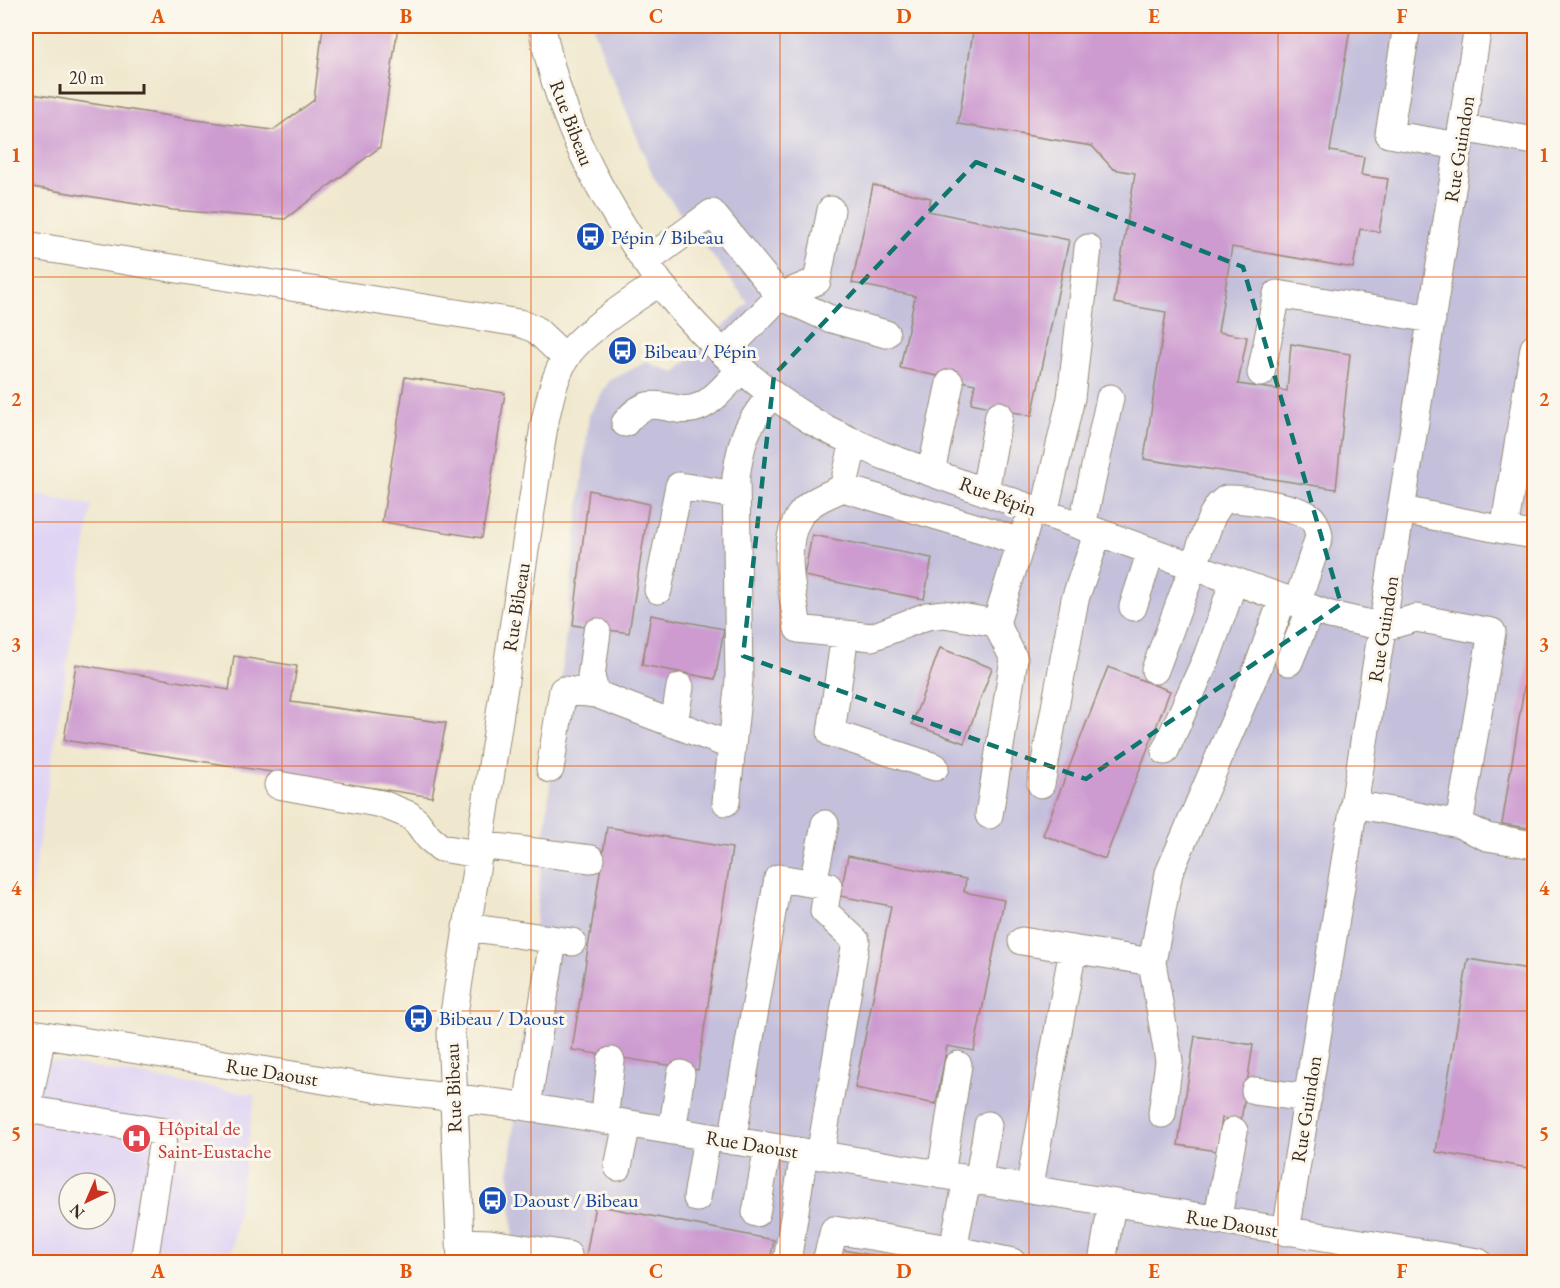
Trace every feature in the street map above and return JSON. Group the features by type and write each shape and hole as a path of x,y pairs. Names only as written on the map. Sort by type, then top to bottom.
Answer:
{"street":[{"name":"Rue Bibeau","path":"461,1252 451,1033 544,426 553,387 566,358 652,272 613,212 578,145 557,91 542,26"},
{"path":"1407,26 1389,134 1534,141"},
{"name":"Rue Guindon","path":"1286,1232 1478,26"},
{"path":"625,423 643,406 657,405 688,410 701,406 780,296 817,281 831,210"},
{"path":"652,272 712,213 780,296 828,318 886,333"},
{"path":"26,245 519,323 535,329 566,358"},
{"path":"989,815 1014,659 996,623 1021,543 1038,510 1071,398 1088,248"},
{"name":"Rue Pépin","path":"652,272 690,320 772,394 814,422 854,442 882,455 1297,603 1358,622 1384,627"},
{"path":"1261,373 1277,294 1432,319"},
{"path":"1504,530 1534,348"},
{"path":"931,472 950,383"},
{"path":"726,802 739,679 736,477 744,435 772,394"},
{"path":"1041,784 1090,529 1110,398"},
{"path":"985,491 999,415"},
{"path":"843,488 854,442"},
{"path":"658,590 679,486 736,495"},
{"path":"996,623 944,614 927,616 872,637 798,629 789,560 790,543 800,515 818,500 843,488 1021,543"},
{"path":"1155,670 1212,516 1219,505 1226,500 1252,500 1302,513 1311,517 1318,527 1319,537 1297,603 1289,662"},
{"path":"1402,510 1534,535"},
{"path":"1133,607 1151,551"},
{"path":"1165,752 1207,657 1234,580"},
{"path":"1162,1114 1169,1061 1152,962 1169,873 1258,667 1297,603"},
{"path":"1384,627 1416,618 1492,632 1459,824"},
{"path":"596,694 591,677 597,632"},
{"path":"845,634 831,733 935,767"},
{"path":"674,724 680,687"},
{"path":"550,769 563,690 596,694 732,746"},
{"path":"278,785 382,804 409,816 441,848 591,859"},
{"path":"1355,804 1459,824 1487,837 1534,845"},
{"path":"813,884 825,824"},
{"path":"697,1198 720,1139 778,878 828,886 824,911 856,941 787,1263"},
{"path":"466,927 563,941 527,1107"},
{"path":"1022,940 1152,962"},
{"path":"1029,1190 1072,949"},
{"path":"26,1098 30,1095 34,1033"},
{"name":"Rue Daoust","path":"34,1033 379,1089 527,1107 1478,1263"},
{"path":"611,1061 618,1167"},
{"path":"955,1256 962,1179 958,1065"},
{"path":"672,1131 681,1074"},
{"path":"1255,1091 1308,1098"},
{"path":"26,1109 164,1132 144,1263"},
{"path":"962,1179 988,1125"},
{"path":"1218,1221 1234,1131"},
{"path":"756,1213 768,1147"},
{"path":"1102,1263 1112,1204"},
{"path":"826,1263 834,1230 955,1256 1012,1263"},
{"path":"461,1252 490,1244 568,1255"}],"highlighted area":[{"path":"976,162 1243,267 1341,604 1086,779 743,656 774,375"}],"shaded area":[{"path":"593,26 1534,26 1534,1262 515,1262 509,1171 589,415 609,381 646,362 675,373 748,303 654,178"},
{"path":"26,493 92,505 26,925"},
{"name":"Hôpital de Saint-Eustache","path":"26,1056 255,1095 230,1262 26,1262"}],"building":[{"path":"323,26 398,26 380,147 285,219 173,210 26,186 26,93 273,130 314,100"},
{"path":"974,26 1328,26 1350,29 1330,151 1364,157 1361,175 1388,179 1379,232 1360,229 1353,268 1232,247 1218,332 1247,337 1238,384 1287,391 1291,344 1350,354 1336,489 1144,459 1166,312 1114,303 1135,173 1113,169 1092,146 958,124"},
{"path":"873,185 931,198 928,211 1069,240 1032,416 971,403 975,384 900,368 915,296 852,283"},
{"path":"405,377 505,393 482,538 382,522"},
{"path":"589,490 649,504 629,633 573,625"},
{"path":"812,535 932,558 924,599 804,576"},
{"path":"651,615 724,629 715,679 642,665"},
{"path":"1534,632 1534,829 1502,824"},
{"path":"940,648 992,668 964,743 912,724"},
{"path":"234,656 297,666 291,702 446,723 432,797 64,740 76,664 229,690"},
{"path":"1108,667 1170,691 1105,859 1043,835"},
{"path":"607,827 732,848 698,1070 572,1050"},
{"path":"848,856 966,879 964,892 1004,900 974,1051 947,1046 936,1104 855,1088 891,906 840,896"},
{"path":"1468,959 1534,970 1534,1169 1436,1152"},
{"path":"1195,1036 1253,1045 1241,1121 1222,1118 1217,1151 1178,1145"},
{"path":"595,1205 774,1240 770,1262 585,1262"},
{"path":"843,1250 905,1261 905,1262 841,1262"}],"place":[{"name":"Pépin / Bibeau","path":"590,237"},
{"name":"Bibeau / Pépin","path":"623,351"},
{"name":"Bibeau / Daoust","path":"418,1018"},
{"name":"Hôpital de Saint-Eustache","path":"137,1139"},
{"name":"Daoust / Bibeau","path":"492,1200"}]}
